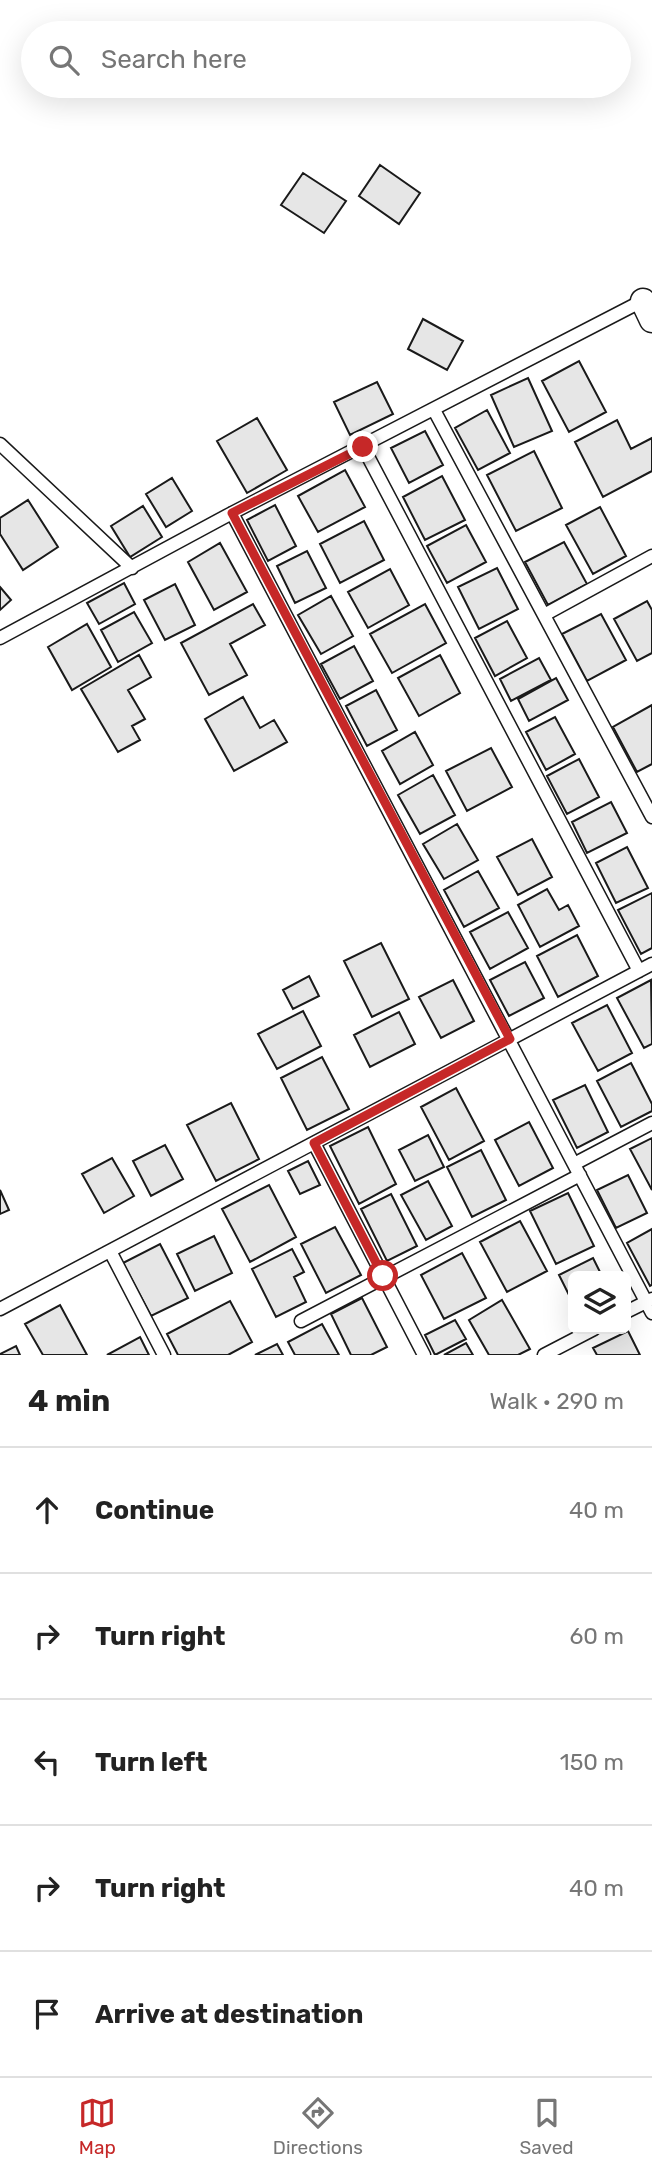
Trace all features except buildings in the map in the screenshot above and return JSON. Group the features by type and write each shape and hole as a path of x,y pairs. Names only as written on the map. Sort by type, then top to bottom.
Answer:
{"lane":[{"path":"0,638 232,513 433,410 649,306"},
{"path":"433,410 652,817"},
{"path":"0,444 132,568"},
{"path":"363,447 639,971"},
{"path":"232,513 650,1304 631,1310"},
{"path":"544,615 652,556"},
{"path":"0,1309 652,964"},
{"path":"301,1321 577,1169 652,1123"},
{"path":"314,1143 424,1355"},
{"path":"110,1251 164,1355"},
{"path":"544,1355 584,1334"}],"route":[{"path":"363,447 232,513 510,1039 314,1143 383,1276"}]}
